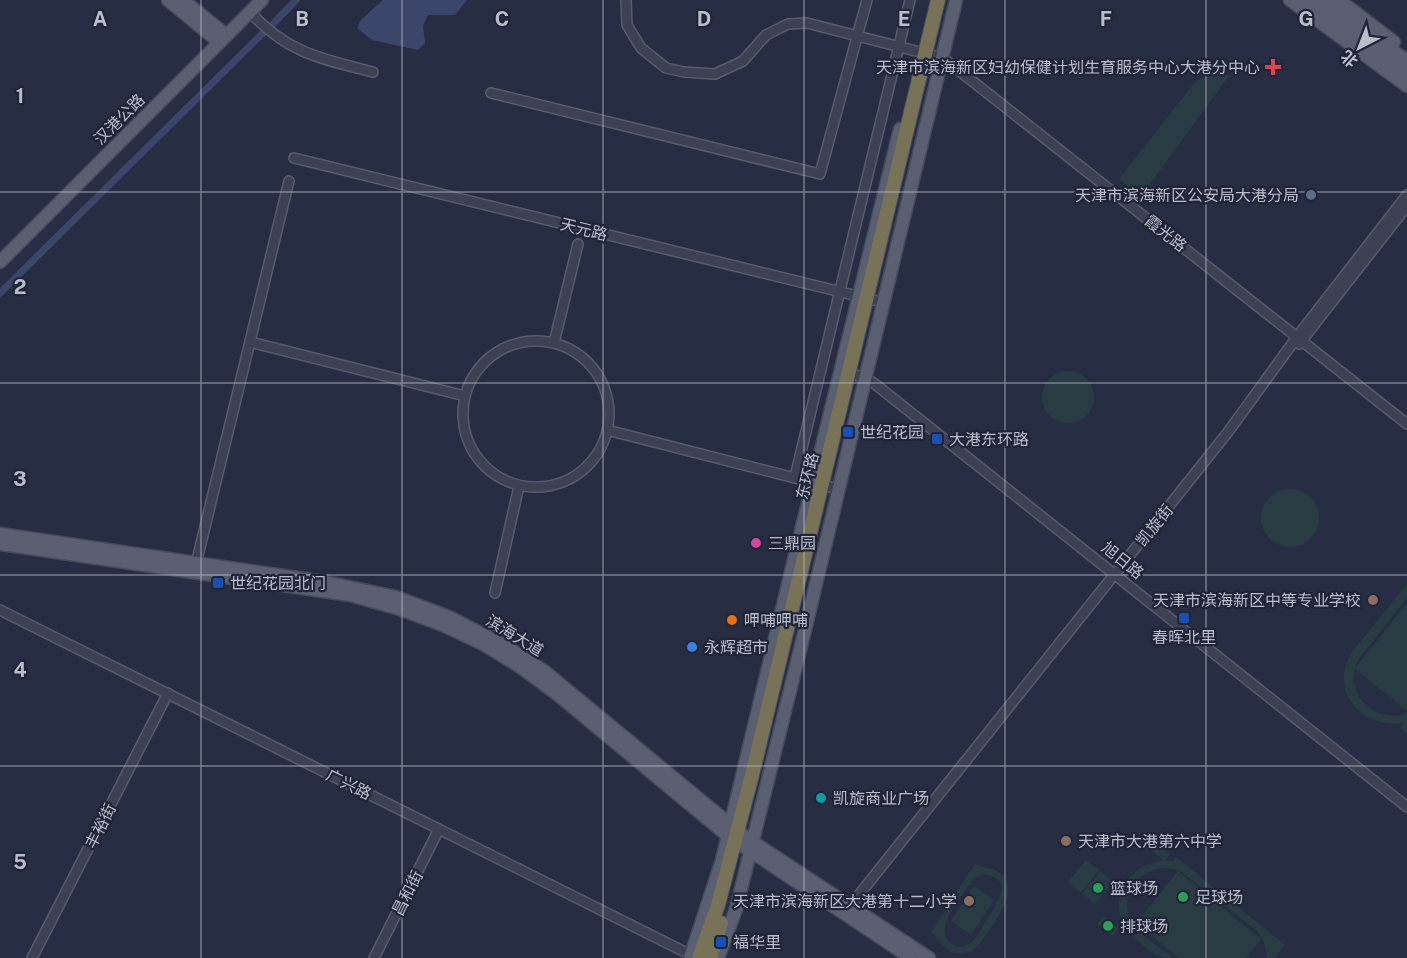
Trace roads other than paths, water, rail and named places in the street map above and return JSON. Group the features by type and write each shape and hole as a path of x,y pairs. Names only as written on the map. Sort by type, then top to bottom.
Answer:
{"highway":[{"name":"东环路","path":"932,53 938,0"},
{"name":"东环路","path":"710,958 728,903 740,839 853,371 867,298 947,0"},
{"name":"东环路","path":"694,957 718,905 740,839"}],"main road":[{"path":"168,0 221,37"},
{"path":"183,0 221,37"},
{"name":"汉港公路","path":"0,256 252,6 262,0"},
{"path":"932,0 932,53"},
{"path":"853,371 932,53 957,0"},
{"path":"1290,0 1407,86"},
{"path":"1307,0 1407,74"},
{"path":"1323,0 1407,61"},
{"path":"1338,0 1407,51"},
{"name":"汉港公路","path":"0,262 221,37"},
{"name":"滨海大道","path":"0,534 350,595 400,609 466,636 519,666 740,839 911,958"},
{"name":"滨海大道","path":"0,544 195,568"},
{"path":"718,958 736,909 740,839"},
{"name":"滨海大道","path":"740,839 929,958"}],"street":[{"name":"霞光路","path":"626,0 627,25 641,48 666,68 684,72 715,74 743,61 766,35 788,24 807,23 932,53 1407,419"},
{"path":"491,93 820,174 867,0"},
{"path":"795,477 910,0"},
{"path":"252,6 271,33 293,47 322,59 373,72"},
{"name":"天元路","path":"294,158 867,298"},
{"path":"195,568 289,181"},
{"name":"凯旋街","path":"852,908 1118,574 1301,337 1407,195"},
{"name":"凯旋街","path":"1301,337 1407,206"},
{"path":"554,343 578,244"},
{"name":"霞光路","path":"1301,337 1407,424"},
{"path":"531,341 554,343 577,353 596,371 607,394 609,419 607,430 603,444 589,465 569,480 544,487 519,486 498,477 480,462 468,442 463,419 465,396 474,375 489,358 508,346 531,341"},
{"path":"250,342 465,396"},
{"name":"旭日路","path":"853,371 1407,800"},
{"path":"607,430 826,485"},
{"path":"495,593 519,486"},
{"name":"旭日路","path":"1118,574 1407,807"},
{"name":"广兴路","path":"0,610 694,957"},
{"name":"丰裕街","path":"32,958 168,693"},
{"name":"昌和街","path":"374,958 439,829"}],"water":[{"path":"383,0 467,0 455,15 428,15 423,26 425,43 418,50 372,40 357,28 361,20"}],"waterway":[{"path":"270,27 296,0"},
{"path":"0,293 264,32"}],"place":[{"name":"天津市滨海新区妇幼保健计划生育服务中心大港分中心","path":"1273,67"},
{"name":"天津市滨海新区公安局大港分局","path":"1311,195"},
{"name":"世纪花园","path":"848,432"},
{"name":"大港东环路","path":"937,439"},
{"name":"三鼎园","path":"756,543"},
{"name":"世纪花园北门","path":"218,583"},
{"name":"天津市滨海新区中等专业学校","path":"1373,600"},
{"name":"春晖北里","path":"1184,618"},
{"name":"呷哺呷哺","path":"732,620"},
{"name":"永辉超市","path":"692,647"},
{"name":"凯旋商业广场","path":"821,798"},
{"name":"天津市大港第六中学","path":"1066,841"},
{"name":"篮球场","path":"1098,888"},
{"name":"足球场","path":"1183,897"},
{"name":"天津市滨海新区大港第十二小学","path":"969,901"},
{"name":"排球场","path":"1108,926"},
{"name":"福华里","path":"721,942"}]}
